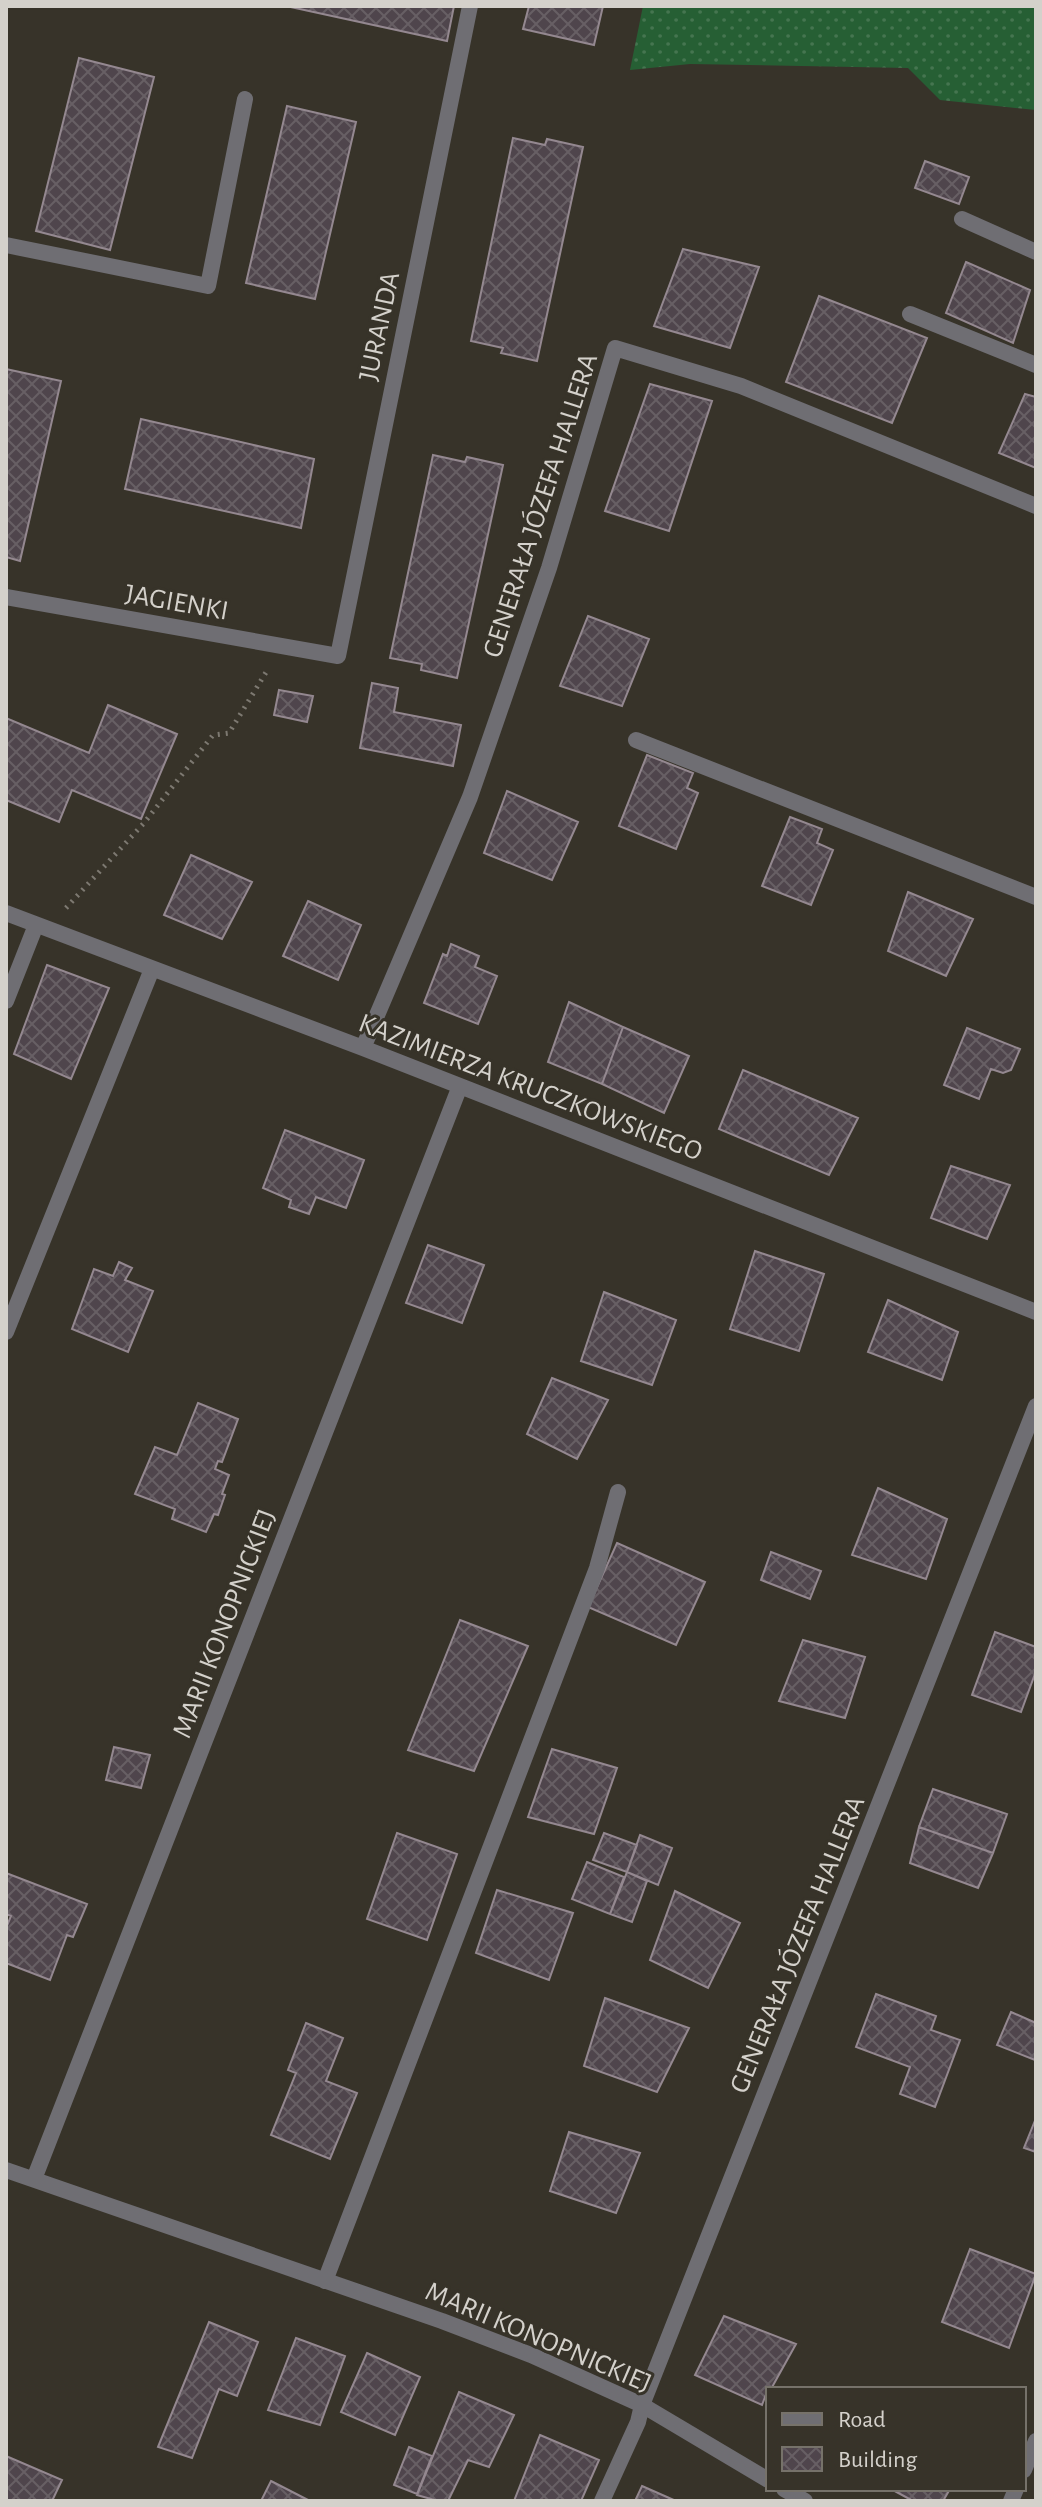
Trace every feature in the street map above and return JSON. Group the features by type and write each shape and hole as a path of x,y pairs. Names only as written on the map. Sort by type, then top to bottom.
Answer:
{"street":[{"name":"JURANDA","path":"338,656 470,6"},
{"path":"6,245 208,286 245,99"},
{"path":"962,219 1036,252"},
{"path":"910,314 1036,365"},
{"name":"GENERAŁA JÓZEFA HALLERA","path":"363,1048 470,797 549,568 615,348 741,386 1036,506"},
{"name":"JAGIENKI","path":"6,597 338,656"},
{"path":"636,740 1036,897"},
{"name":"KAZIMIERZA KRUCZKOWSKIEGO","path":"6,913 363,1048 1036,1312"},
{"path":"6,1001 42,927"},
{"path":"6,1332 152,969"},
{"name":"MARII KONOPNICKIEJ","path":"34,2179 460,1086"},
{"name":"GENERAŁA JÓZEFA HALLERA","path":"602,2501 638,2422 642,2405 1036,1406"},
{"path":"325,2281 563,1662 597,1568 618,1492"},
{"name":"MARII KONOPNICKIEJ","path":"6,2170 531,2355 642,2405 766,2479"},
{"path":"1026,2465 1036,2441"},
{"path":"788,2491 805,2501"}],"path":[{"path":"42,927 144,823 213,735 229,733 282,646"}],"green space":[{"path":"643,6 1036,6 1036,110 940,100 908,68 690,64 630,70"}],"building":[{"path":"286,6 454,6 447,41"},
{"path":"529,6 603,6 594,45 523,29"},
{"path":"79,58 154,77 110,250 36,231"},
{"path":"287,106 356,122 315,299 246,283"},
{"path":"513,138 545,145 547,139 583,147 537,361 501,353 503,348 471,341"},
{"path":"925,161 969,177 959,204 915,188"},
{"path":"683,249 759,267 730,348 654,326"},
{"path":"966,262 1030,290 1013,343 946,313"},
{"path":"819,296 927,338 892,423 786,382"},
{"path":"6,369 61,381 20,561 6,557"},
{"path":"650,384 712,401 669,531 605,511"},
{"path":"1025,394 1036,397 1036,468 999,453"},
{"path":"141,419 314,459 301,528 125,489"},
{"path":"433,455 465,462 467,457 503,465 457,678 421,670 422,664 390,658"},
{"path":"588,616 649,639 622,706 560,686"},
{"path":"372,683 398,688 394,712 461,725 453,766 360,748"},
{"path":"279,690 313,696 307,722 274,715"},
{"path":"108,705 177,734 141,819 72,790 59,822 6,800 6,718 89,753"},
{"path":"647,755 693,773 687,788 698,793 676,849 619,826"},
{"path":"507,791 578,822 552,880 484,853"},
{"path":"790,817 822,829 817,843 833,850 811,905 762,886"},
{"path":"191,855 252,882 222,939 164,915"},
{"path":"908,892 973,919 946,976 888,951"},
{"path":"308,901 361,925 338,980 283,956"},
{"path":"451,944 479,956 475,967 497,976 478,1024 424,1003 443,954 447,956"},
{"path":"47,965 109,988 71,1079 14,1054"},
{"path":"569,1002 623,1027 602,1084 548,1062"},
{"path":"623,1027 689,1056 664,1113 602,1084"},
{"path":"967,1028 1020,1049 1011,1070 1003,1073 991,1069 979,1099 944,1085"},
{"path":"743,1070 858,1118 829,1175 719,1129"},
{"path":"285,1130 364,1160 346,1208 316,1197 309,1214 289,1207 291,1200 263,1188"},
{"path":"951,1166 1010,1185 987,1239 931,1218"},
{"path":"428,1245 484,1265 462,1323 406,1303"},
{"path":"755,1251 824,1274 799,1351 730,1329"},
{"path":"119,1262 132,1268 125,1280 153,1291 128,1352 72,1329 94,1269 113,1276"},
{"path":"604,1292 676,1320 652,1385 581,1361"},
{"path":"888,1300 958,1332 942,1380 868,1352"},
{"path":"552,1378 608,1400 577,1459 527,1434"},
{"path":"198,1403 238,1419 222,1462 218,1461 215,1469 229,1475 218,1515 214,1514 206,1532 172,1519 175,1509 135,1494 155,1447 177,1455"},
{"path":"878,1488 947,1519 926,1579 852,1555"},
{"path":"617,1543 705,1582 676,1645 588,1607"},
{"path":"771,1552 821,1571 810,1599 761,1580"},
{"path":"460,1620 528,1646 474,1771 408,1750"},
{"path":"995,1632 1036,1647 1036,1671 1021,1712 972,1695"},
{"path":"803,1640 865,1657 845,1718 779,1701"},
{"path":"114,1747 150,1755 141,1788 106,1780"},
{"path":"552,1749 617,1768 594,1834 528,1817"},
{"path":"933,1789 1007,1814 993,1853 919,1827"},
{"path":"919,1827 993,1853 978,1888 910,1863"},
{"path":"397,1833 457,1854 427,1940 367,1919"},
{"path":"604,1833 637,1845 627,1872 593,1860"},
{"path":"640,1835 672,1848 658,1885 627,1872"},
{"path":"587,1862 624,1877 610,1914 572,1899"},
{"path":"627,1872 647,1881 632,1922 610,1914"},
{"path":"6,1873 87,1904 73,1937 67,1935 50,1980 6,1963 6,1928 11,1916 6,1914"},
{"path":"497,1890 573,1913 549,1980 476,1953"},
{"path":"675,1891 740,1923 708,1988 650,1960"},
{"path":"876,1994 936,2016 931,2030 960,2040 935,2107 900,2094 910,2067 856,2047"},
{"path":"605,1998 689,2028 657,2092 584,2066"},
{"path":"1011,2012 1036,2023 1035,2060 997,2045"},
{"path":"306,2023 343,2038 326,2081 357,2093 330,2159 271,2135 296,2073 288,2070"},
{"path":"1036,2118 1036,2152 1024,2148"},
{"path":"569,2132 640,2153 616,2213 550,2191"},
{"path":"970,2249 1036,2274 1009,2348 942,2322"},
{"path":"724,2316 796,2344 772,2387 766,2387 762,2405 695,2375"},
{"path":"209,2322 258,2342 237,2396 219,2389 192,2458 158,2447"},
{"path":"296,2338 345,2356 320,2425 268,2410"},
{"path":"367,2353 420,2377 395,2435 341,2412"},
{"path":"459,2392 514,2415 489,2467 468,2460 448,2501 417,2495"},
{"path":"540,2435 599,2460 581,2501 514,2501"},
{"path":"409,2447 432,2456 417,2494 394,2485"},
{"path":"6,2456 62,2480 52,2501 6,2501"},
{"path":"271,2481 310,2501 261,2501"},
{"path":"642,2486 676,2501 635,2501"},
{"path":"895,2491 949,2491 943,2501 913,2501"}]}
